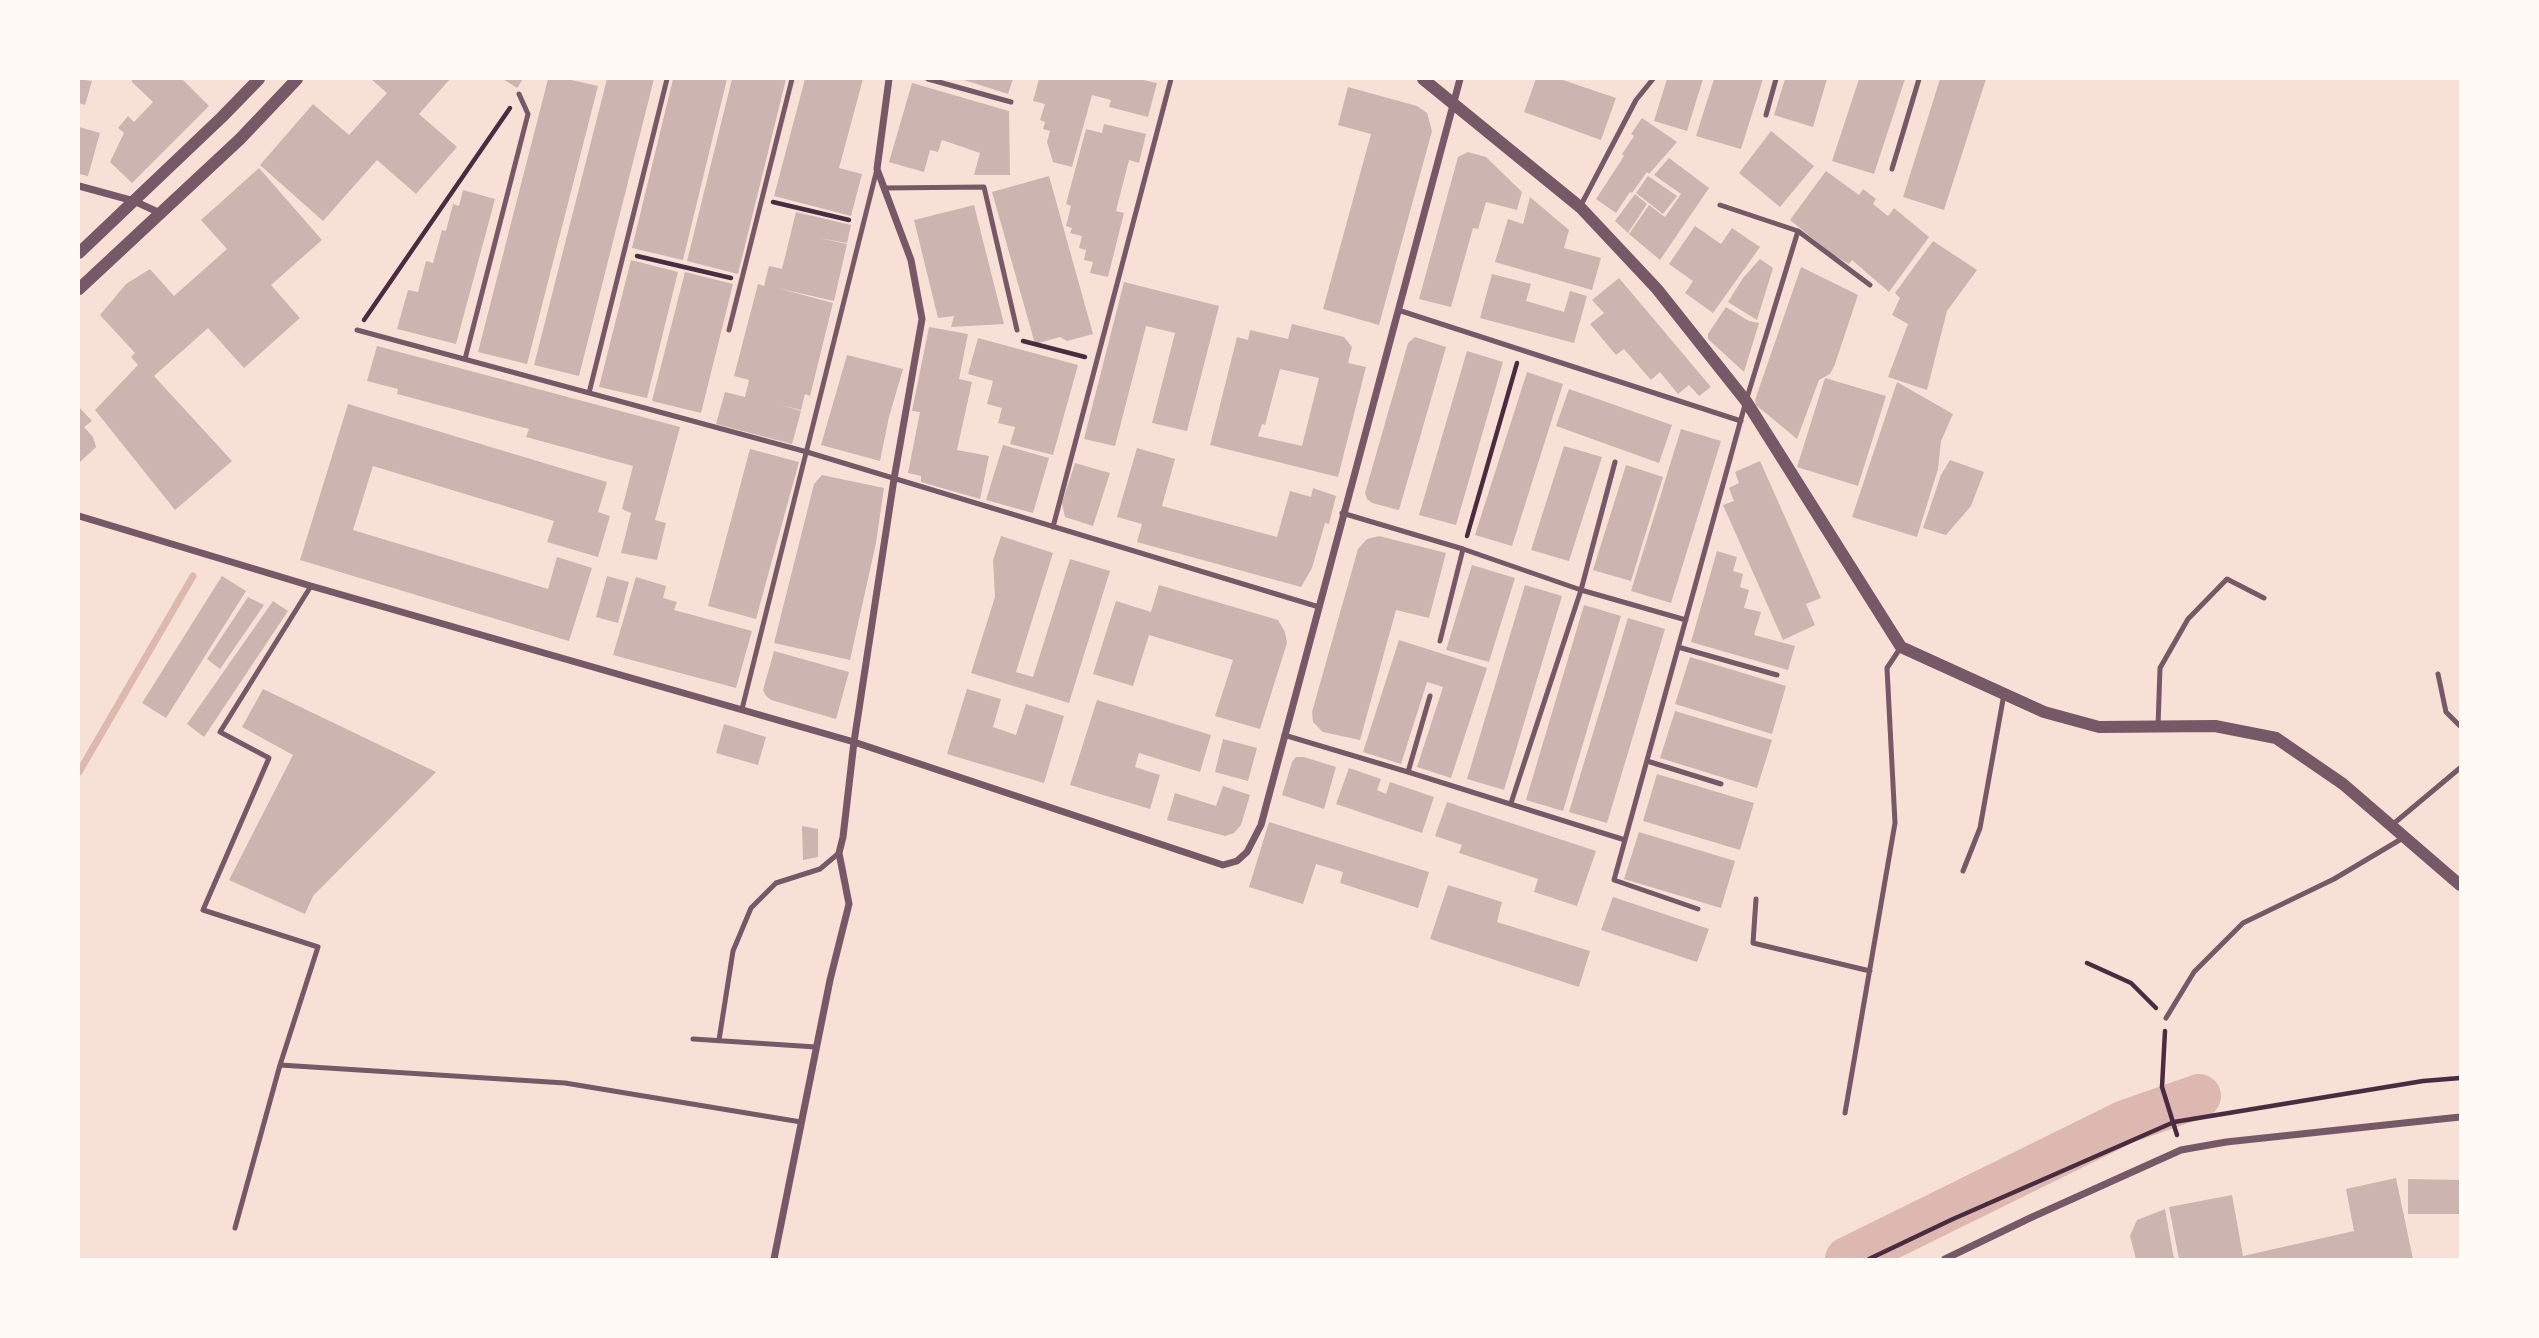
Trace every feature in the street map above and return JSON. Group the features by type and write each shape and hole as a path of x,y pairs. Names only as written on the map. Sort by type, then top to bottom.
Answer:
{"street":[{"path":"79,253 259,79"},
{"path":"79,289 240,139 297,79"},
{"path":"774,1259 830,980 849,904 839,853 894,478 922,319 911,260 877,169 889,79"},
{"path":"1423,79 1580,207 1657,289 1746,401 1901,647 2044,712 2099,727 2216,726 2276,738 2343,784 2460,885"},
{"path":"79,516 311,586 854,742 1223,865 1237,861 1247,852 1261,825 1342,513 1461,79"},
{"path":"79,186 134,201 160,213"},
{"path":"1945,1259 2181,1150 2226,1142 2460,1117"}],"lane":[{"path":"589,393 667,79"},
{"path":"729,330 792,79"},
{"path":"928,79 1011,102"},
{"path":"1053,527 1171,79"},
{"path":"1580,207 1636,100 1653,79"},
{"path":"1766,115 1776,79"},
{"path":"1892,169 1919,79"},
{"path":"465,359 528,114 519,94"},
{"path":"742,709 877,169"},
{"path":"884,188 984,187 1017,330"},
{"path":"1720,205 1798,231 1870,285"},
{"path":"1699,909 1614,880 1746,401 1798,231"},
{"path":"1398,310 1741,421"},
{"path":"357,330 807,452 1319,607"},
{"path":"1511,803 1581,590 1615,462"},
{"path":"1342,513 1463,549 1581,590 1686,620"},
{"path":"1440,641 1463,549"},
{"path":"2158,726 2160,668 2188,619 2227,579 2264,598"},
{"path":"235,1228 280,1065 318,947 203,910 269,758 220,732 311,586"},
{"path":"1678,647 1777,675"},
{"path":"1844,1113 1895,823 1887,668 1901,647"},
{"path":"2438,674 2446,712 2460,726"},
{"path":"1963,871 1980,828 2004,694"},
{"path":"1408,772 1430,696"},
{"path":"1284,735 1625,840"},
{"path":"1647,761 1721,784"},
{"path":"2392,825 2460,768"},
{"path":"2166,1018 2194,972 2243,923 2334,879 2406,837"},
{"path":"719,1040 733,951 751,908 776,883 820,869 839,853"},
{"path":"1756,898 1753,943 1870,971"},
{"path":"693,1039 816,1047"},
{"path":"280,1065 565,1083 801,1122"}],"path":[{"path":"357,330 519,94"},
{"path":"762,199 863,224"},
{"path":"623,253 742,281"},
{"path":"1017,330 1018,340 1097,360"},
{"path":"1463,549 1521,348"},
{"path":"2087,963 2131,983 2166,1018 2162,1087 2181,1150"}],"building":[{"path":"79,79 92,81 85,105 79,103"},
{"path":"132,79 182,79 209,106 132,183 110,162 124,133 118,128 128,116 134,122 153,102"},
{"path":"371,79 450,79 419,114 457,147 416,194 377,160 323,221 260,165 313,104 349,135 387,93"},
{"path":"503,79 523,79 517,88"},
{"path":"548,79 567,79 598,86 527,364 478,352"},
{"path":"607,79 654,79 579,376 534,365"},
{"path":"673,79 727,79 683,260 632,248"},
{"path":"732,79 786,79 738,274 687,261"},
{"path":"805,79 863,79 839,168 862,174 851,216 774,196"},
{"path":"961,79 1013,79 1008,94"},
{"path":"1039,79 1139,79 1157,83 1148,117 1109,107 1111,100 1092,95 1072,167 1053,162 1047,142 1050,131 1043,129 1045,122 1040,120 1045,104 1033,101"},
{"path":"1536,79 1560,79 1616,98 1601,140 1524,112"},
{"path":"1667,79 1703,79 1687,131 1654,121"},
{"path":"1714,79 1763,79 1741,149 1696,136"},
{"path":"1785,79 1827,79 1813,127 1774,115"},
{"path":"1859,79 1905,79 1874,174 1832,161"},
{"path":"1940,79 1986,79 1944,210 1903,197"},
{"path":"912,83 1009,111 1010,175 974,175 980,153 942,140 938,152 930,150 924,172 889,162"},
{"path":"1348,87 1417,106 1427,113 1432,131 1379,325 1323,309 1371,134 1338,125"},
{"path":"1642,118 1677,142 1649,174 1647,172 1616,213 1596,199 1624,156 1622,154 1634,136 1631,134"},
{"path":"1104,124 1146,134 1139,163 1129,160 1116,211 1124,213 1108,277 1090,273 1093,262 1084,260 1086,250 1079,248 1082,236 1070,233 1072,228 1066,226 1071,206 1066,204 1086,129 1102,133"},
{"path":"79,127 100,133 88,176 79,174"},
{"path":"1771,131 1814,166 1780,207 1739,173"},
{"path":"1468,152 1486,157 1522,192 1517,210 1486,202 1478,229 1473,228 1451,307 1419,299 1458,157"},
{"path":"1669,158 1709,188 1660,260 1629,234 1649,205 1665,217 1681,194 1654,175"},
{"path":"259,168 322,240 271,285 300,318 244,368 208,328 154,376 232,461 175,510 95,410 138,365 131,357 135,353 100,315 126,284 150,269 174,296 227,249 201,220"},
{"path":"1826,171 1859,195 1863,189 1876,199 1873,204 1888,216 1894,208 1929,237 1889,292 1852,260 1849,264 1833,255 1790,220"},
{"path":"1049,176 1093,334 1067,341 1060,337 1035,344 992,192"},
{"path":"1648,176 1677,196 1663,214 1636,193"},
{"path":"463,190 495,199 456,344 397,329 408,290 418,292 426,261 433,263 442,230 446,231 453,204 459,206"},
{"path":"1635,194 1647,204 1628,233 1615,221"},
{"path":"1530,197 1569,230 1564,248 1601,258 1592,290 1495,262 1508,219 1523,224"},
{"path":"974,205 1004,324 951,327 954,316 938,318 914,220"},
{"path":"796,212 851,225 847,243 819,238 847,244 834,301 777,288 833,303 810,396 805,394 801,410 781,405 801,411 792,444 716,424 725,392 745,397 749,380 734,376 758,284 764,286 769,266 782,269"},
{"path":"1695,226 1721,244 1732,228 1760,247 1713,313 1685,293 1693,281 1669,264"},
{"path":"1933,241 1977,270 1947,311 1927,390 1888,377 1908,324 1892,315 1900,298 1895,293"},
{"path":"1760,259 1773,268 1757,320 1728,302 1743,278"},
{"path":"631,260 678,272 647,398 599,387"},
{"path":"1801,267 1858,295 1835,364 1830,374 1819,380 1797,439 1756,405 1755,400"},
{"path":"685,272 733,284 701,413 652,401"},
{"path":"1492,274 1531,284 1526,301 1564,312 1570,291 1587,296 1574,343 1480,318"},
{"path":"1619,278 1711,387 1699,396 1689,385 1678,394 1660,372 1651,380 1624,349 1616,355 1590,324 1604,313 1592,300"},
{"path":"1124,282 1219,306 1187,431 1152,423 1175,333 1146,326 1115,446 1084,439"},
{"path":"1726,307 1749,321 1759,323 1744,372 1708,339 1708,334"},
{"path":"1292,324 1344,337 1352,347 1348,363 1366,367 1338,477 1210,445 1237,337 1248,340 1250,330 1288,339","holes":["1280,369 1319,378 1302,446 1258,436 1262,424 1265,425"]},
{"path":"929,327 968,334 959,379 972,382 957,450 989,456 980,499 921,482 921,476 908,473 920,412 912,411"},
{"path":"1415,337 1446,347 1399,510 1372,503 1365,493 1408,343"},
{"path":"978,338 1078,365 1053,455 1010,444 1015,427 998,423 1002,408 987,404 993,381 968,374"},
{"path":"377,346 680,427 655,520 666,523 657,560 621,553 631,513 622,509 633,466 526,437 529,429 397,394 398,389 367,381"},
{"path":"1467,351 1503,362 1456,525 1419,515"},
{"path":"847,355 903,369 880,461 821,445"},
{"path":"1527,372 1563,384 1512,546 1475,535"},
{"path":"1825,378 1886,396 1858,486 1797,467"},
{"path":"1897,382 1953,414 1941,441 1938,469 1917,537 1852,517"},
{"path":"1569,389 1672,425 1659,463 1556,426"},
{"path":"348,404 607,482 598,512 610,516 598,557 547,542 554,521 373,466 353,530 548,589 557,557 592,568 569,641 300,560"},
{"path":"79,407 92,421 84,427 93,437 96,447 79,463"},
{"path":"1681,429 1721,441 1671,603 1631,591"},
{"path":"1003,445 1049,458 1033,513 986,500"},
{"path":"1564,446 1602,457 1569,561 1531,550"},
{"path":"1137,448 1175,459 1162,506 1277,537 1290,491 1311,497 1313,488 1336,496 1329,524 1325,523 1312,568 1301,587 1137,542 1142,524 1117,517"},
{"path":"750,449 799,462 756,619 708,606"},
{"path":"1950,460 1984,472 1971,506 1946,535 1923,528 1941,475"},
{"path":"1760,461 1821,598 1806,604 1815,625 1783,640 1723,505 1734,501 1729,488 1739,483 1735,472"},
{"path":"1075,463 1110,473 1093,526 1065,517 1062,503"},
{"path":"1626,465 1663,477 1631,581 1593,570"},
{"path":"822,475 884,488 876,543 850,660 774,643 814,484"},
{"path":"1001,536 1053,553 1016,672 1033,677 1070,559 1110,571 1069,703 971,673 995,597 993,560"},
{"path":"1379,536 1446,553 1429,618 1396,610 1360,740 1323,732 1313,722 1312,712 1358,549 1367,539"},
{"path":"1717,551 1737,557 1733,571 1743,574 1740,587 1749,590 1744,608 1761,612 1754,635 1795,646 1788,670 1691,642"},
{"path":"1472,565 1515,578 1489,662 1446,650"},
{"path":"222,576 246,591 166,718 142,703"},
{"path":"607,576 629,582 618,623 596,617"},
{"path":"636,577 666,586 663,598 677,602 674,610 752,631 736,688 613,655"},
{"path":"1159,585 1278,620 1285,632 1287,643 1260,729 1215,716 1233,660 1149,635 1133,686 1093,674 1116,601 1151,612"},
{"path":"1525,585 1562,596 1504,790 1467,779"},
{"path":"248,597 264,605 220,669 207,659"},
{"path":"273,601 288,611 204,737 187,724"},
{"path":"1584,605 1621,616 1563,811 1526,800"},
{"path":"1628,618 1665,629 1607,823 1569,812"},
{"path":"1399,640 1487,668 1451,778 1417,767 1443,687 1427,682 1401,764 1363,752"},
{"path":"774,651 849,672 836,719 771,700 766,696 763,690"},
{"path":"1690,657 1786,686 1772,734 1675,704"},
{"path":"263,689 436,772 313,896 305,914 229,880 293,755 242,727"},
{"path":"967,689 1001,699 993,727 1016,735 1026,704 1064,716 1044,783 947,754"},
{"path":"1097,700 1211,735 1200,772 1139,753 1135,767 1160,775 1150,809 1070,785"},
{"path":"1675,711 1772,740 1757,788 1660,758"},
{"path":"724,724 766,737 758,765 716,753"},
{"path":"1223,739 1257,748 1248,781 1215,772"},
{"path":"1296,757 1336,767 1324,809 1282,795"},
{"path":"1349,768 1381,779 1377,790 1386,794 1390,782 1434,797 1422,833 1336,804"},
{"path":"1657,774 1754,803 1740,850 1643,821"},
{"path":"1223,786 1250,795 1241,825 1234,833 1225,836 1167,820 1175,793 1216,806"},
{"path":"1447,802 1596,851 1577,906 1534,892 1538,879 1459,853 1462,845 1435,836"},
{"path":"1269,822 1429,872 1418,908 1340,883 1343,872 1316,864 1303,904 1249,887"},
{"path":"802,826 818,829 818,857 803,860"},
{"path":"1639,832 1735,861 1721,908 1624,879"},
{"path":"1448,885 1502,902 1497,922 1590,951 1579,987 1430,939"},
{"path":"1613,897 1709,929 1697,962 1601,930"},
{"path":"2396,1178 2413,1259 2179,1259 2169,1207 2232,1195 2243,1256 2354,1231 2346,1189"},
{"path":"2408,1179 2460,1180 2460,1214 2408,1214"},
{"path":"2165,1209 2174,1259 2136,1259 2130,1236 2137,1220"}],"waterway":[{"path":"79,772 193,576"},
{"path":"1847,1259 2125,1122 2199,1096"}]}
